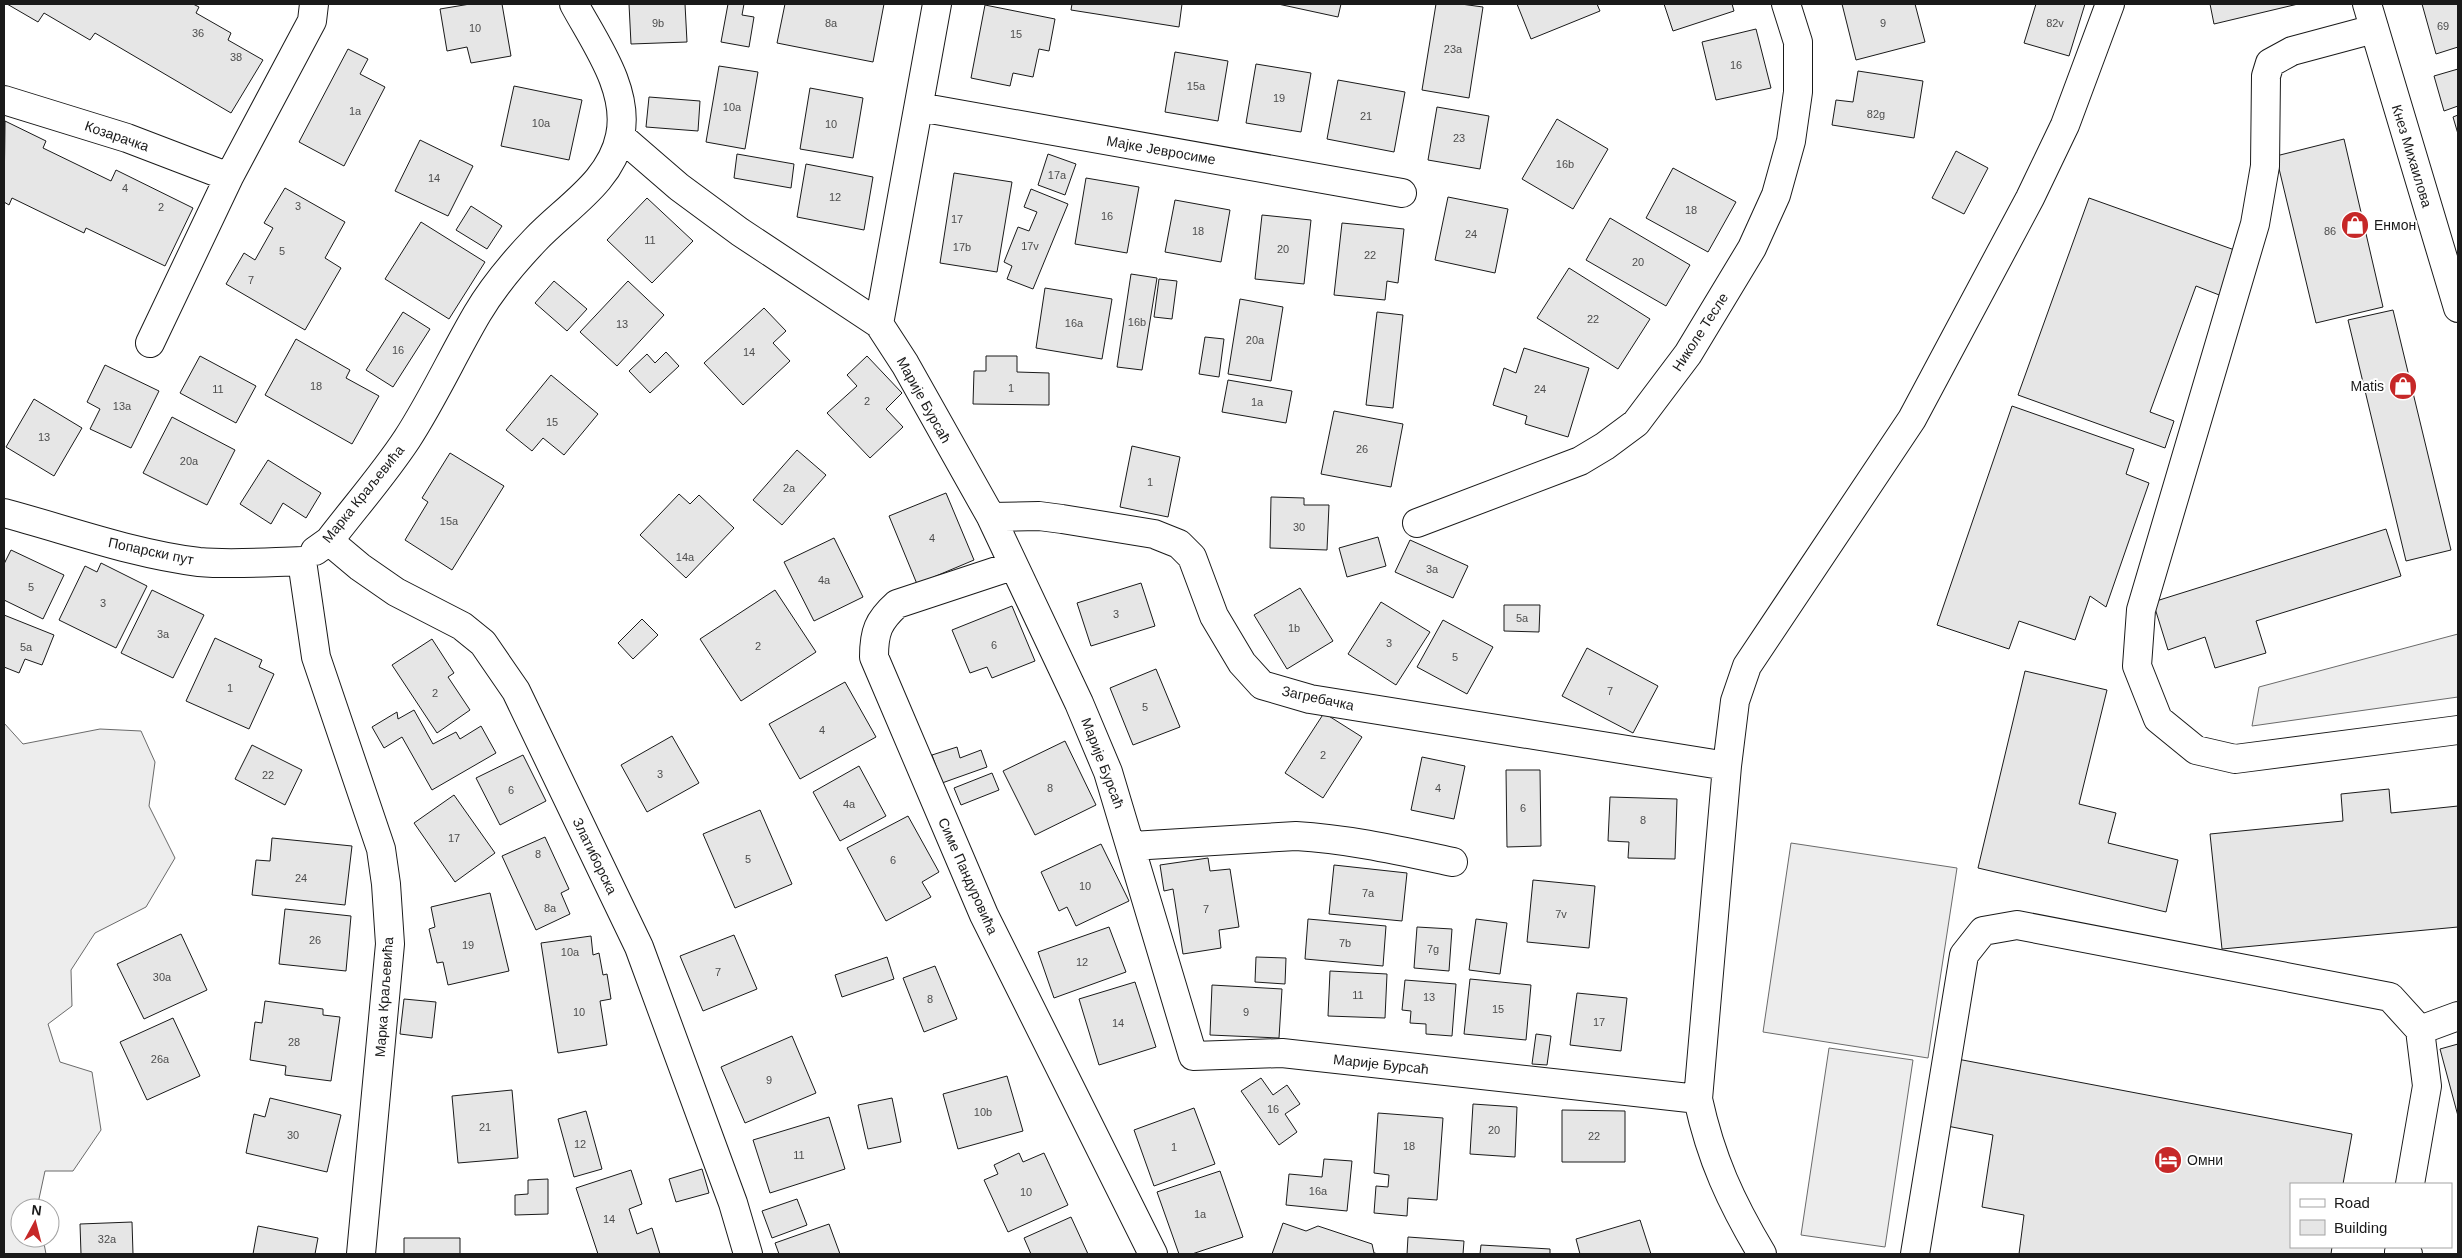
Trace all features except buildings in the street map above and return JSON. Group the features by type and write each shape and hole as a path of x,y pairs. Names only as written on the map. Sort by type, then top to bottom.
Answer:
{"street":[{"path":"150,343 229,177 312,21 314,4"},
{"name":"Марка Краљевића","path":"361,1254 390,944 386,884 381,849 316,656 302,561 329,541 407,439 478,312 503,276 535,239 596,182 610,162 620,136 622,108 613,78 574,4"},
{"path":"879,324 937,4"},
{"name":"Николе Тесле","path":"1417,523 1580,461 1605,446 1636,423 1688,354 1752,248 1776,195 1792,141 1798,92 1798,42 1786,4"},
{"path":"1762,1254 1720,1177 1706,1134 1698,1099 1727,766 1735,701 1747,666 1912,419 2030,198 2065,124 2110,4"},
{"path":"2371,16 2292,51 2270,63 2266,76 2265,166 2255,224 2140,610 2137,666 2158,719 2196,750 2235,759 2458,730"},
{"name":"Кнез Михаилова","path":"2371,16 2458,308"},
{"name":"Козарачка","path":"4,100 127,138 229,177"},
{"name":"Мајке Јевросиме","path":"919,108 1402,193"},
{"name":"Марије Бурсаћ","path":"620,136 679,187 740,232 879,324 905,364 991,517 1012,566 1079,703 1108,772 1132,846 1193,1056 1282,1053 1698,1099"},
{"name":"Попарски пут","path":"4,513 117,545 199,562 302,561"},
{"name":"Загребачка","path":"991,517 1040,516 1062,519 1154,534 1179,544 1192,557 1214,616 1242,663 1262,684 1283,692 1320,701 1727,766"},
{"name":"Златиборска","path":"329,541 360,567 396,592 462,626 483,643 516,691 639,947 733,1203 748,1254"},
{"name":"Симе Пандуровића","path":"1012,566 897,604 883,617 874,638 874,657 984,915 1153,1254"},
{"path":"1132,846 1305,836 1354,841 1453,862"},
{"path":"1916,1254 1964,955 1983,931 2017,925 2390,997 2420,1030 2427,1086 2410,1183"},
{"path":"2420,1030 2458,1016"}],"shaded area":[{"path":"2458,634 2458,697 2252,726 2259,687"},
{"path":"4,723 23,744 100,729 141,731 155,762 149,806 175,858 146,907 95,933 71,970 72,1006 48,1024 60,1062 92,1072 101,1130 73,1171 45,1171 39,1198 10,1198 10,1248 45,1248 46,1254 4,1254"},
{"path":"1791,843 1957,868 1928,1058 1763,1032"},
{"path":"1829,1048 1913,1060 1885,1247 1801,1235"}],"place":[{"name":"Енмон","path":"2355,225"},
{"name":"Matis","path":"2403,386"},
{"name":"Омни","path":"2168,1160"}]}
